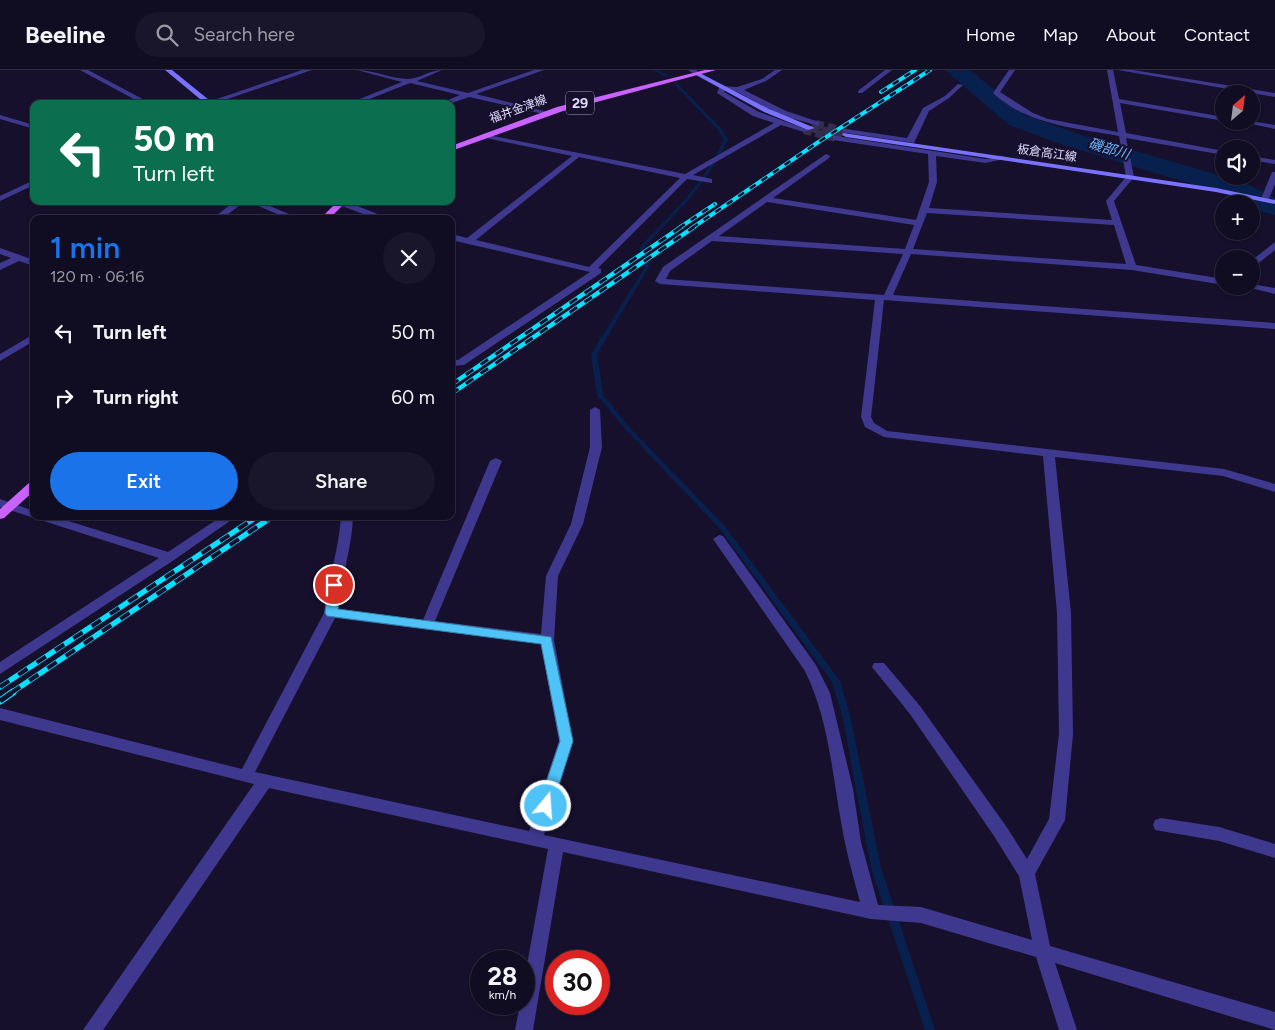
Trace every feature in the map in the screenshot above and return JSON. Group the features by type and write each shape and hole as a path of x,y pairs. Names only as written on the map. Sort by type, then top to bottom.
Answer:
{"main road":[{"path":"168,70 204,100"},
{"name":"福井金津線","path":"455,148 548,113 713,70"},
{"path":"698,74 765,111 810,127"},
{"name":"板倉高江線","path":"846,133 1130,177 1275,202"},
{"path":"328,215 340,205"},
{"path":"3,508 30,488"}],"street":[{"path":"83,70 141,100"},
{"path":"217,100 309,70"},
{"path":"360,70 548,113"},
{"path":"361,100 439,70"},
{"path":"452,100 541,70"},
{"path":"691,70 698,74"},
{"path":"736,90 764,80 779,70"},
{"path":"1012,70 996,92 1030,115 1046,121 1215,151"},
{"path":"1110,70 1130,177 1110,202 1132,267"},
{"path":"1121,70 1275,94"},
{"path":"860,92 883,72"},
{"path":"909,141 926,110 947,97 960,85"},
{"path":"722,87 736,90 810,127 779,123 756,114 720,94 722,87"},
{"path":"1115,100 1215,117"},
{"path":"0,117 30,125"},
{"path":"591,270 685,176 779,123"},
{"path":"1260,124 1275,127"},
{"path":"846,133 994,153 1003,158"},
{"path":"486,136 709,182"},
{"path":"836,138 986,160 1003,158"},
{"path":"932,153 933,182 924,210 908,252 884,297 866,417 869,425 884,434 1224,473 1275,488"},
{"path":"469,241 577,155"},
{"path":"826,156 666,269 660,281 1275,326"},
{"path":"1260,160 1275,162"},
{"path":"1265,199 1275,174"},
{"path":"0,199 30,184"},
{"path":"766,199 919,223"},
{"path":"221,215 235,205"},
{"path":"260,205 287,215"},
{"path":"351,205 376,215"},
{"path":"924,210 1117,223"},
{"path":"455,238 598,271 460,363 455,363"},
{"path":"711,238 1132,267 1215,281"},
{"path":"1260,258 1275,245"},
{"path":"0,251 30,261"},
{"path":"0,267 18,257"},
{"path":"1260,288 1275,291"},
{"path":"0,358 30,339"},
{"path":"535,838 566,741 547,640 552,576 577,524 596,447 595,410"},
{"path":"1027,874 1056,820 1066,734 1064,613 1049,454"},
{"path":"427,625 496,461"},
{"path":"3,508 30,514"},
{"path":"51,520 170,557"},
{"path":"0,669 225,520"},
{"path":"246,776 331,613 334,585 346,540 347,520"},
{"path":"719,539 810,669 823,692 845,789 853,842 871,912"},
{"path":"331,613 547,640"},
{"path":"879,667 915,710 966,786 1000,831 1027,874 1043,952 1068,1030"},
{"path":"0,714 265,781 871,912 921,915 1275,1021"},
{"path":"92,1030 265,781"},
{"path":"1161,824 1194,827 1236,837 1275,851"},
{"path":"524,1030 557,843"}],"waterway":[{"path":"655,70 668,76"},
{"name":"磯部川","path":"956,70 1017,120 1069,139 1236,189 1275,207"},
{"path":"676,84 719,128 726,139 719,155 700,184 642,247 647,267 594,354 600,395 628,429 722,527 836,681 846,715 876,868 930,1030"}],"tunnel":[{"path":"816,124 846,131"},
{"path":"811,128 846,135"},
{"path":"804,130 836,138"}],"railway":[{"path":"881,92 915,70"},
{"path":"692,228 817,143 930,70"},
{"path":"679,228 715,204"},
{"path":"455,382 681,227"},
{"path":"455,391 694,227"},
{"path":"0,687 252,520"},
{"path":"11,693 267,520"},
{"path":"0,701 13,692"}],"route":[{"path":"334,585 331,613 547,640 566,741 546,806"}]}
